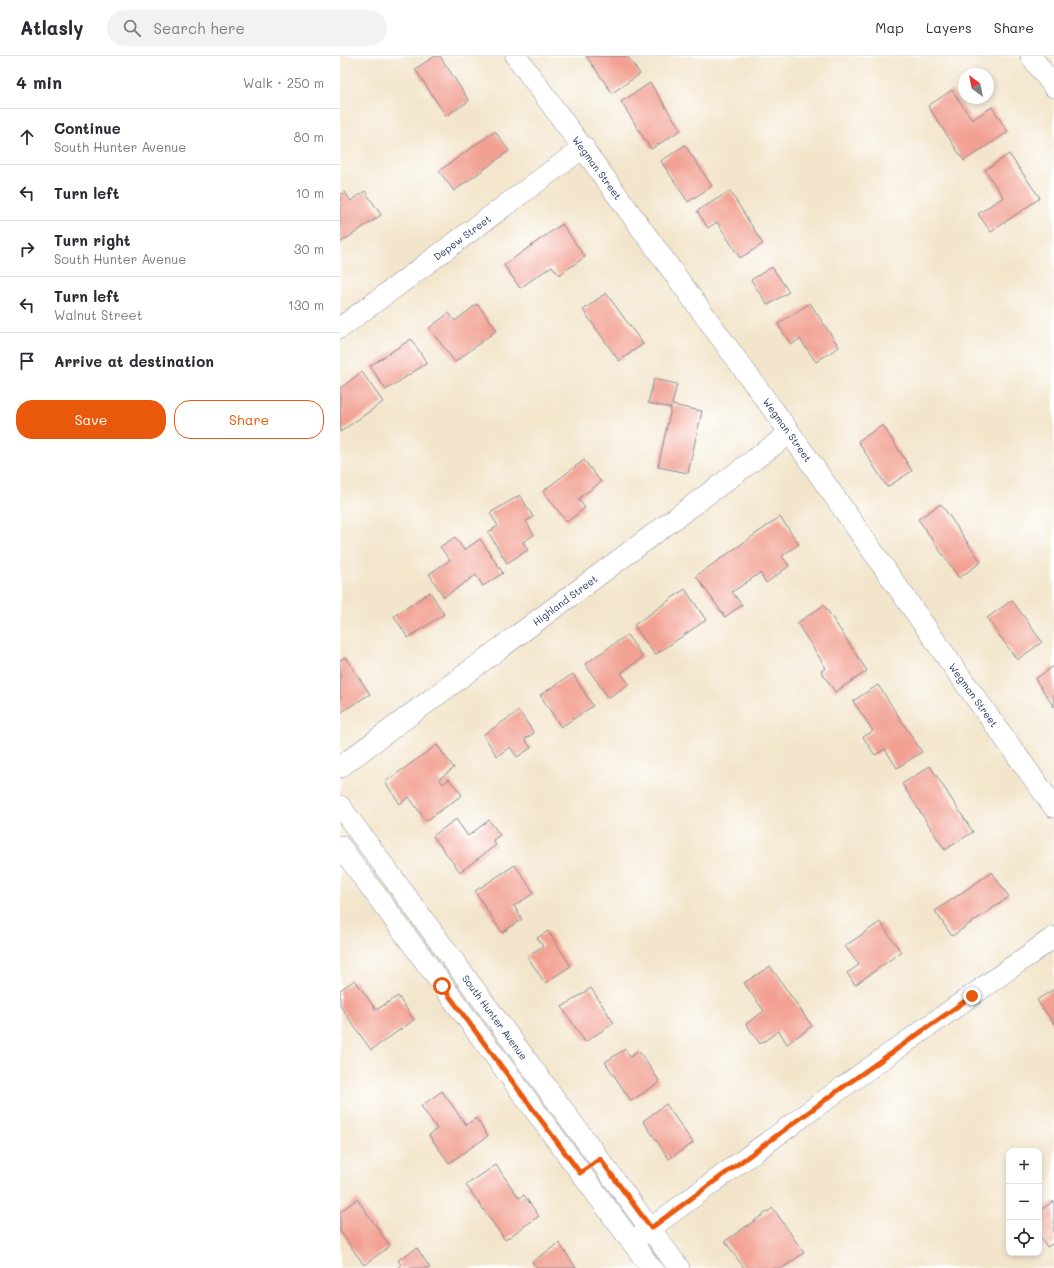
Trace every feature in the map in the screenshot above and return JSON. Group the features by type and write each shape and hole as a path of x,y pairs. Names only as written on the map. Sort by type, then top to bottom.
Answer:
{"street":[{"name":"Wegman Street","path":"516,56 790,433 957,672 1054,807"},
{"path":"1031,56 1054,87"},
{"name":"Depew Street","path":"340,328 584,148"},
{"name":"Highland Street","path":"340,767 790,433"},
{"name":"South Hunter Avenue","path":"340,806 679,1268"},
{"path":"340,846 650,1268"},
{"path":"368,885 387,871"},
{"path":"414,948 434,935"},
{"path":"631,1242 836,1092 1054,936"},
{"path":"454,1002 473,988"},
{"path":"537,1115 557,1101"},
{"path":"580,1173 600,1159"}],"building":[{"path":"435,56 440,56 469,101 446,116 415,69"},
{"path":"586,56 627,56 640,74 612,93"},
{"path":"650,83 681,130 651,149 621,102"},
{"path":"952,90 958,99 958,104 961,104 972,120 992,107 1008,132 964,161 928,106"},
{"path":"495,131 509,151 454,191 439,171"},
{"path":"685,145 712,186 688,202 661,161"},
{"path":"1009,154 1040,198 991,232 978,214 1003,197 985,170"},
{"path":"365,191 381,215 340,243 340,195 345,192 351,201"},
{"path":"730,191 763,244 740,258 717,222 708,228 697,211"},
{"path":"562,224 585,257 559,275 552,266 520,288 504,265"},
{"path":"772,267 789,292 768,305 751,280"},
{"path":"606,293 643,344 619,361 583,310"},
{"path":"810,303 839,347 816,362 800,339 791,345 778,324"},
{"path":"477,304 497,330 455,362 429,328 449,313 455,321"},
{"path":"411,339 427,363 386,390 370,366"},
{"path":"362,372 383,402 340,432 340,388"},
{"path":"654,379 677,384 672,405 702,411 688,473 658,467 671,408 648,403"},
{"path":"883,425 912,471 887,487 858,441"},
{"path":"584,460 601,482 578,499 585,508 567,522 543,491"},
{"path":"520,495 533,517 526,521 534,535 523,542 528,550 507,563 488,532 498,526 490,513"},
{"path":"941,504 981,562 959,578 918,519"},
{"path":"780,517 799,544 782,556 789,566 766,583 760,573 732,592 742,605 725,617 696,576"},
{"path":"455,537 464,550 480,539 503,573 483,586 476,575 444,597 429,574 450,560 440,547"},
{"path":"685,589 706,620 655,655 634,625"},
{"path":"430,592 444,614 408,638 394,616"},
{"path":"1012,600 1042,642 1017,660 987,618"},
{"path":"824,605 867,671 835,692 821,671 826,668 797,623"},
{"path":"627,635 643,657 621,673 629,684 608,698 585,664"},
{"path":"345,657 370,694 340,713 340,660"},
{"path":"1054,666 1054,707 1035,679"},
{"path":"573,674 593,706 561,727 540,695"},
{"path":"878,685 922,752 897,768 885,749 875,755 863,737 873,731 853,701"},
{"path":"519,711 534,733 525,739 531,748 517,757 510,747 497,756 483,735"},
{"path":"437,745 454,768 439,779 443,784 449,779 462,795 426,821 409,797 400,804 385,782"},
{"path":"930,766 973,832 945,850 902,784"},
{"path":"456,819 468,836 489,820 500,835 493,840 496,845 460,872 433,836"},
{"path":"515,865 534,893 514,906 522,919 502,933 475,891"},
{"path":"992,872 1009,897 952,936 935,911"},
{"path":"880,922 901,952 855,985 847,973 859,965 845,946"},
{"path":"548,931 571,966 545,983 527,956 543,946 537,938"},
{"path":"770,966 812,1026 787,1044 779,1031 760,1044 746,1024 764,1011 744,983"},
{"path":"355,980 376,1010 398,996 414,1020 371,1050 340,1006 340,990"},
{"path":"591,988 614,1023 585,1042 562,1007"},
{"path":"1054,989 1054,1024 1037,1000"},
{"path":"625,1049 630,1057 639,1051 660,1082 631,1101 605,1062"},
{"path":"442,1091 466,1125 476,1118 488,1136 449,1163 429,1135 437,1129 421,1106"},
{"path":"666,1104 693,1143 669,1159 643,1121"},
{"path":"496,1165 519,1198 524,1195 539,1216 505,1240 466,1185"},
{"path":"357,1199 390,1246 364,1265 340,1231 340,1212"},
{"path":"1054,1201 1054,1243 1047,1247 1042,1240 1042,1209"},
{"path":"773,1208 804,1253 783,1268 744,1268 725,1241"},
{"path":"559,1243 576,1268 537,1268 532,1262"},
{"path":"417,1248 430,1268 397,1268 401,1265 398,1260"}],"route":[{"path":"442,986 580,1173 600,1159 651,1228 836,1092 972,996"}]}
